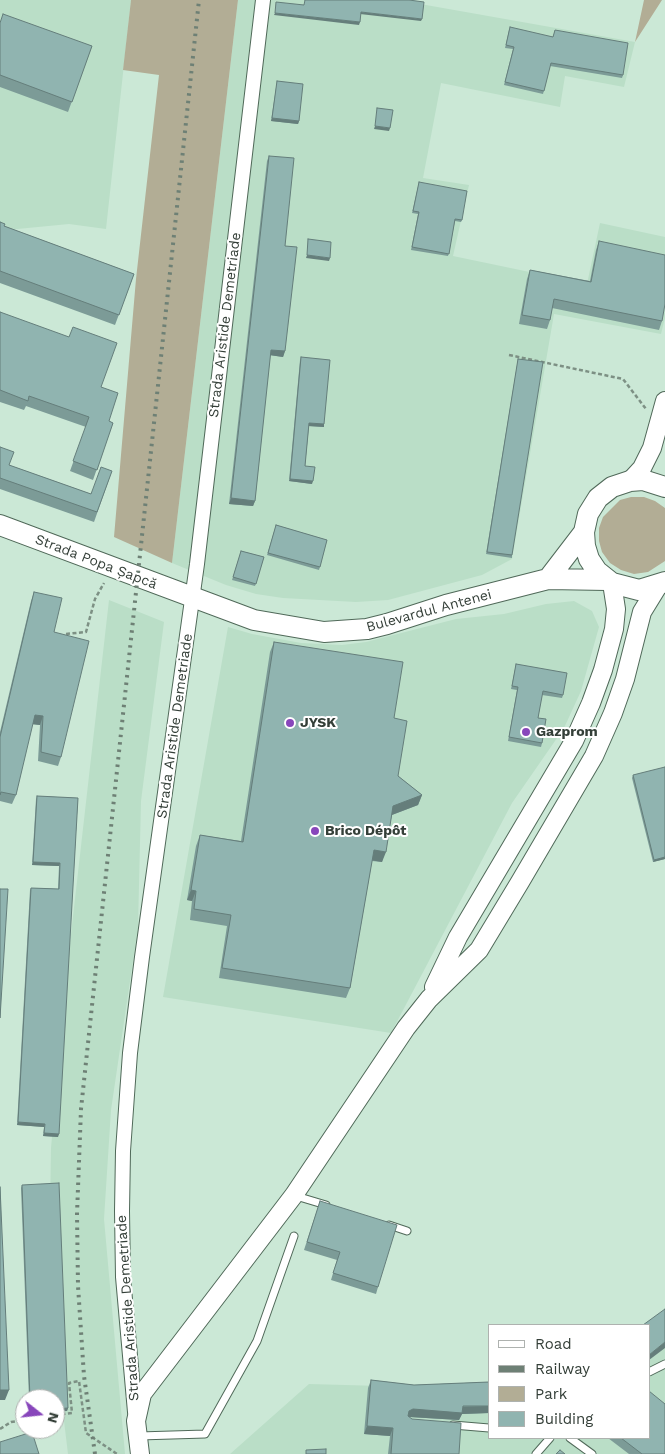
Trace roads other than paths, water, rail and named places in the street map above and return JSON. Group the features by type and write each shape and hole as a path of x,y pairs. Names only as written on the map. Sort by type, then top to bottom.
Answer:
{"main road":[{"path":"610,582 597,571 589,559 585,546 584,532 588,514 598,498 612,487 630,481 643,480 665,488"},
{"name":"Strada Popa Șapcă","path":"0,525 193,599"},
{"path":"548,579 584,532"},
{"name":"Bulevardul Antenei","path":"193,599 254,620 278,626 324,632 345,631 387,624 446,605 548,579 610,582 639,590 662,584"}],"street":[{"name":"Strada Aristide Demetriade","path":"140,1454 123,1276 122,1195 125,1120 142,957 193,599 263,0"},
{"path":"630,481 642,468 652,448 665,401"},
{"path":"429,999 458,938 574,740 588,711 603,670 614,629 616,609 610,582"},
{"path":"137,1428 142,1394 294,1195 406,1028 429,999 479,950 594,756 625,680 642,612 662,584"}],"lane":[{"path":"294,1195 332,1207"},
{"path":"379,1222 407,1230"},
{"path":"137,1428 205,1434 257,1341 294,1236"},
{"path":"650,1372 665,1364"},
{"path":"440,1424 488,1428"},
{"path":"536,1454 549,1439"},
{"path":"571,1439 592,1454"}],"railway":[{"path":"95,1454 84,1376 78,1286 77,1214 81,1109 199,0"}],"place":[{"name":"JYSK","path":"290,723"},
{"name":"Gazprom","path":"526,732"},
{"name":"Brico Dépôt","path":"315,831"}]}
